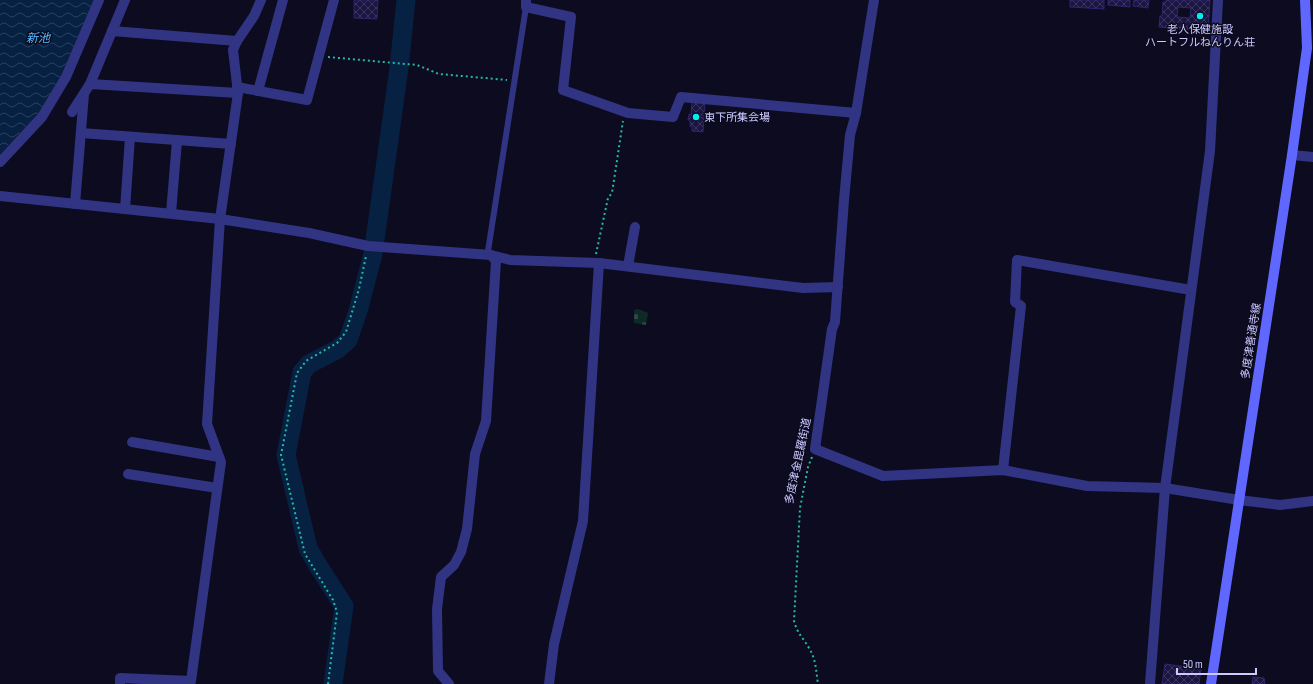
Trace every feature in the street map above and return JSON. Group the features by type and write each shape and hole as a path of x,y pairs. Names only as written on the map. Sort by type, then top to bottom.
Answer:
{"main road":[{"name":"多度津善通寺線","path":"1211,684 1307,48 1305,0"}],"street":[{"path":"0,162 42,117 66,77 99,0"},
{"path":"72,112 90,84 125,0"},
{"path":"120,684 120,678 191,681 221,462 207,424 220,219 237,90 233,50 237,41 254,16 260,0"},
{"path":"258,91 283,0"},
{"path":"90,84 258,91 307,100 334,0"},
{"name":"多度津金毘羅街道","path":"815,448 832,329 835,322 848,149 856,113 874,0"},
{"path":"1150,684 1165,488 1210,151 1218,0"},
{"path":"526,3 571,17 563,90 624,112 673,117 681,97 856,113"},
{"path":"112,31 237,41"},
{"path":"75,204 84,93"},
{"path":"81,133 231,144"},
{"path":"125,209 130,137"},
{"path":"171,213 177,141"},
{"path":"1292,155 1313,157"},
{"path":"0,196 220,219 309,233 371,246 489,254 510,260 596,263 628,266 803,288 838,287"},
{"path":"628,266 635,226"},
{"path":"449,684 438,671 437,609 441,577 454,565 461,552 467,529 475,454 486,421 496,261 489,254"},
{"path":"1003,470 1021,306 1015,302 1017,260 1191,290"},
{"path":"549,684 554,644 583,521 596,263"},
{"path":"132,442 165,444 219,458"},
{"path":"815,448 883,476 1003,470 1087,486 1165,488 1280,505 1313,501"},
{"path":"128,474 217,488"}],"lane":[{"path":"489,254 526,3"}],"path":[{"path":"319,56 403,63 417,65 439,74 514,81"},
{"path":"596,263 608,198 612,193 624,112"},
{"path":"328,684 337,612 333,600 305,554 281,455 297,373 306,361 337,343 346,332 371,246"},
{"name":"多度津金毘羅街道","path":"815,448 808,467 800,508 794,621 797,631 809,648 816,662 818,684"}],"green space":[{"path":"638,309 648,313 646,325 634,323 634,310"}],"water":[{"name":"新池","path":"0,0 94,0 58,83 39,113 0,154"}],"building":[{"path":"354,0 378,0 377,19 354,18"},
{"path":"1070,0 1104,0 1104,9 1070,7"},
{"path":"1108,0 1130,0 1130,7 1108,5"},
{"path":"1134,0 1149,0 1148,8 1133,6"},
{"name":"老人保健施設 ハートフルねんりん荘","path":"1166,0 1210,0 1208,31 1159,27 1160,16 1162,16 1163,2 1166,2","holes":["1178,7 1191,8 1190,18 1177,17"]},
{"name":"東下所集会場","path":"692,102 705,103 703,132 692,131 692,127 690,126 690,120 688,120 689,114 691,115"},
{"path":"1165,664 1201,669 1199,684 1162,684"},
{"path":"1253,677 1264,678 1265,684 1252,684"}],"waterway":[{"path":"333,684 344,606 308,548 286,455 302,372 309,364 338,349 348,340 358,311 373,254 399,68 406,0"}],"place":[{"name":"老人保健施設 ハートフルねんりん荘","path":"1200,16"},
{"name":"東下所集会場","path":"696,117"}]}
